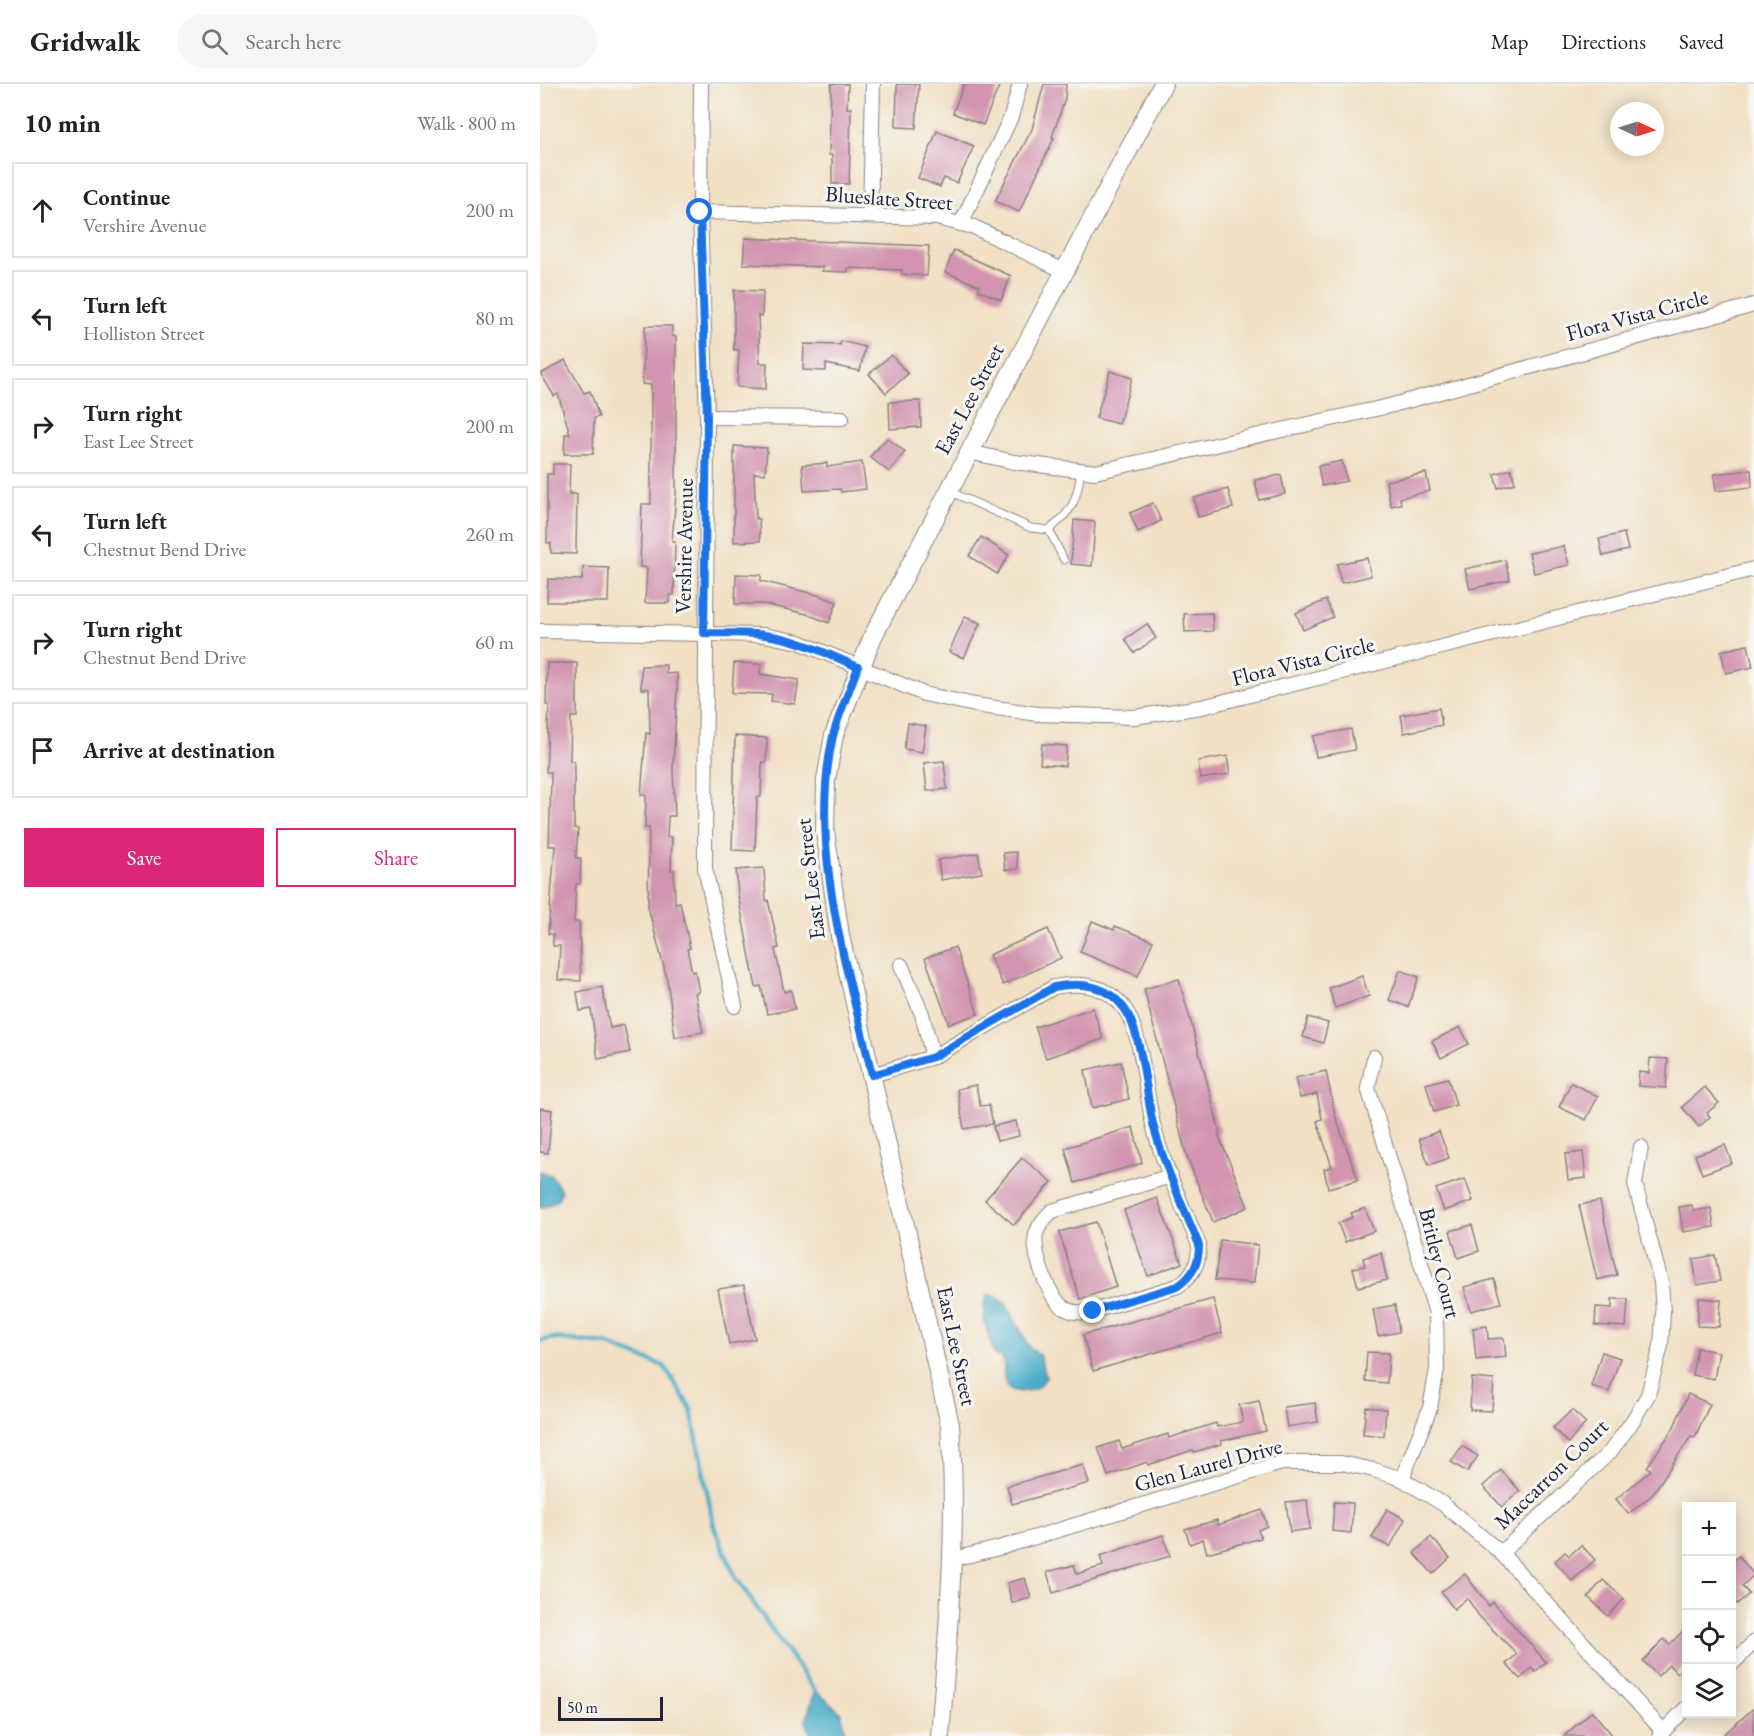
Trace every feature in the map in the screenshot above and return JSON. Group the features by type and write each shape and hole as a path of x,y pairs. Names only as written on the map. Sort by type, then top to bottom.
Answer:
{"street":[{"name":"Vershire Avenue","path":"701,84 700,212 707,417 704,633 705,868 735,1006"},
{"path":"870,216 873,84"},
{"path":"961,224 1011,117 1020,84"},
{"name":"East Lee Street","path":"940,1736 953,1559 953,1468 950,1425 840,936 825,831 826,780 834,735 858,667 1163,84"},
{"name":"Blueslate Street","path":"700,212 936,218 974,227 1064,271"},
{"name":"Flora Vista Circle","path":"969,452 1014,462 1095,472 1389,406 1754,305"},
{"path":"707,417 842,418"},
{"name":"Flora Vista Circle","path":"540,631 764,634 799,642 924,694 975,705 1038,714 1134,717 1202,707 1754,569"},
{"path":"900,965 922,1014 933,1057"},
{"path":"872,1075 933,1057 1054,987 1072,984 1092,985 1111,995 1125,1009 1133,1026 1154,1126 1199,1245 1195,1268 1189,1278 1178,1286 1160,1293 1093,1311 1079,1313 1067,1310 1057,1304 1049,1292 1036,1248 1036,1235 1041,1222 1052,1211 1171,1176"},
{"name":"Britley Court","path":"1374,1057 1368,1088 1436,1313 1437,1369 1430,1408 1402,1479"},
{"name":"Maccarron Court","path":"1501,1553 1610,1452 1648,1395 1661,1346 1663,1314 1661,1282 1635,1184 1641,1147"},
{"name":"Glen Laurel Drive","path":"953,1559 999,1548 1282,1463 1341,1462 1402,1479 1443,1504 1501,1553 1661,1733"},
{"path":"1736,1659 1754,1642"},
{"path":"1661,1733 1682,1712"}],"lane":[{"path":"949,490 1031,528 1049,530 1063,519 1078,499 1082,471"},
{"path":"1049,530 1064,560"}],"water":[{"path":"540,1171 552,1176 561,1191 554,1202 540,1208"},
{"path":"988,1295 994,1295 1006,1304 1030,1348 1039,1355 1046,1377 1039,1386 1024,1391 1008,1388 1004,1378 1004,1359 995,1355 985,1325 984,1308"},
{"path":"815,1690 841,1713 847,1736 811,1736 806,1721"}],"building":[{"path":"831,84 848,84 847,108 851,108 849,184 832,184 832,155 829,155"},
{"path":"897,84 919,84 916,128 896,127"},
{"path":"964,84 1000,84 983,125 953,113"},
{"path":"1044,84 1066,84 1065,99 1052,137 1054,138 1019,212 995,201 1032,129"},
{"path":"937,131 974,146 957,183 944,178 940,187 918,178"},
{"path":"745,238 929,246 927,276 902,274 902,270 848,268 848,272 822,271 823,267 743,264"},
{"path":"954,250 1011,276 1001,300 978,290 980,286 945,272"},
{"path":"734,290 763,291 762,316 758,316 760,363 767,363 766,389 737,387 739,350 734,350"},
{"path":"645,326 672,326 672,336 676,337 676,494 672,542 675,542 674,595 670,595 670,603 645,603 647,568 640,567 642,504 651,504 651,385 642,384"},
{"path":"841,341 865,347 860,371 826,364 826,371 803,370 804,344 840,345"},
{"path":"891,355 908,374 886,393 869,374"},
{"path":"565,360 584,393 590,391 599,417 594,418 593,454 564,454 565,434 570,434 558,394 554,396 541,374"},
{"path":"1110,371 1132,378 1119,424 1096,418"},
{"path":"920,401 921,427 890,429 889,402"},
{"path":"887,438 905,452 889,472 870,457"},
{"path":"734,446 767,448 765,474 754,473 756,519 759,519 760,541 734,542"},
{"path":"1342,461 1347,481 1322,486 1318,466"},
{"path":"862,462 866,489 841,492 840,489 804,491 802,465 827,463 827,467"},
{"path":"553,464 570,464 569,494 577,494 576,554 551,553 551,543 547,543 547,474 553,474"},
{"path":"1511,469 1515,483 1498,488 1494,474"},
{"path":"1751,470 1752,487 1716,491 1714,474"},
{"path":"1426,473 1430,491 1400,498 1401,504 1391,506 1386,481"},
{"path":"1281,475 1285,494 1259,500 1255,480"},
{"path":"1228,489 1233,508 1198,517 1194,498"},
{"path":"1153,503 1161,521 1138,532 1130,513"},
{"path":"1074,520 1095,522 1092,566 1071,564"},
{"path":"1624,533 1628,550 1603,556 1599,539"},
{"path":"981,537 1009,555 997,574 969,556"},
{"path":"1564,546 1569,565 1534,573 1529,553"},
{"path":"1367,558 1371,576 1341,583 1337,564"},
{"path":"1505,560 1510,580 1470,589 1465,569"},
{"path":"583,567 609,568 608,602 547,602 548,579 582,580"},
{"path":"736,574 761,575 761,581 837,602 829,623 807,614 763,604 735,604"},
{"path":"1326,600 1333,617 1303,630 1296,613"},
{"path":"1212,613 1213,631 1185,632 1184,614"},
{"path":"965,616 980,623 964,658 949,652"},
{"path":"1147,624 1156,638 1134,653 1125,639"},
{"path":"1748,645 1753,667 1726,673 1721,651"},
{"path":"547,663 577,663 577,717 571,717 570,761 574,761 574,828 578,829 576,858 581,858 580,884 576,884 574,922 579,922 581,981 558,980 560,946 553,946 553,934 548,934 555,846 549,846 551,772 546,772 549,705 546,705"},
{"path":"734,663 761,664 760,674 799,680 795,704 771,701 772,694 732,693"},
{"path":"666,665 666,674 677,673 673,769 675,816 668,816 667,837 672,837 671,870 674,870 675,903 680,902 690,948 687,949 692,972 695,971 699,992 695,993 703,1032 675,1037 667,979 648,907 649,828 645,828 646,795 641,795 646,733 650,734 649,689 641,689 641,666"},
{"path":"1439,708 1442,725 1404,733 1401,715"},
{"path":"908,723 926,726 922,752 904,749"},
{"path":"1351,729 1355,750 1316,757 1313,736"},
{"path":"735,736 767,738 766,763 762,762 761,797 757,797 755,851 732,850"},
{"path":"1042,744 1067,746 1065,766 1040,764"},
{"path":"1227,756 1230,774 1201,779 1198,761"},
{"path":"944,761 947,789 927,791 924,763"},
{"path":"1016,852 1018,869 1005,870 1003,853"},
{"path":"978,853 982,873 941,880 938,860"},
{"path":"764,868 766,900 768,900 779,948 775,949 784,992 791,990 795,1009 767,1014 761,986 756,987 738,895 736,870"},
{"path":"1092,921 1114,930 1115,926 1153,941 1138,976 1080,952"},
{"path":"1048,929 1061,958 1003,985 989,955"},
{"path":"955,947 978,1014 949,1024 925,958"},
{"path":"1400,970 1419,977 1408,1007 1389,1000"},
{"path":"1362,976 1369,996 1335,1008 1329,988"},
{"path":"1179,979 1220,1133 1218,1134 1248,1207 1213,1222 1186,1154 1144,989"},
{"path":"602,987 610,1028 624,1025 630,1052 598,1059 591,1009 580,1011 577,992"},
{"path":"1093,1008 1103,1039 1046,1058 1035,1027"},
{"path":"1308,1017 1328,1023 1323,1043 1303,1037"},
{"path":"1460,1027 1469,1044 1441,1058 1432,1041"},
{"path":"1650,1058 1668,1059 1666,1088 1638,1086 1639,1072 1649,1073"},
{"path":"1121,1062 1129,1099 1092,1108 1085,1070"},
{"path":"1326,1071 1335,1115 1358,1180 1328,1188 1324,1169 1332,1167 1317,1121 1322,1119 1317,1094 1300,1098 1295,1078"},
{"path":"1448,1078 1456,1105 1434,1112 1426,1084"},
{"path":"1571,1083 1598,1096 1586,1120 1559,1107"},
{"path":"976,1085 980,1106 989,1105 993,1124 964,1129 957,1089"},
{"path":"1705,1087 1719,1103 1707,1113 1710,1117 1699,1127 1682,1107"},
{"path":"540,1108 552,1110 548,1153 540,1152"},
{"path":"1016,1121 1019,1136 997,1141 993,1126"},
{"path":"1133,1127 1142,1163 1075,1183 1065,1148"},
{"path":"1439,1131 1449,1158 1429,1165 1419,1139"},
{"path":"1725,1145 1732,1163 1702,1174 1695,1155"},
{"path":"1583,1152 1586,1178 1568,1180 1565,1154"},
{"path":"1022,1158 1052,1182 1014,1225 985,1200"},
{"path":"1465,1179 1473,1201 1444,1211 1436,1189"},
{"path":"1157,1198 1182,1263 1148,1276 1124,1210"},
{"path":"1600,1201 1617,1275 1597,1280 1579,1205"},
{"path":"1692,1205 1693,1211 1711,1208 1714,1227 1683,1232 1679,1207"},
{"path":"1365,1208 1374,1231 1345,1242 1338,1223 1353,1217 1351,1213"},
{"path":"1096,1222 1116,1287 1080,1299 1059,1232"},
{"path":"1472,1225 1479,1251 1458,1258 1450,1231"},
{"path":"1220,1240 1258,1245 1254,1283 1215,1280"},
{"path":"1381,1253 1387,1280 1358,1287 1353,1268 1365,1266 1363,1258"},
{"path":"1715,1255 1720,1281 1697,1285 1693,1259"},
{"path":"1494,1279 1501,1303 1471,1311 1464,1287"},
{"path":"744,1285 755,1339 729,1344 718,1289"},
{"path":"1699,1298 1721,1300 1719,1327 1697,1326"},
{"path":"1213,1299 1222,1333 1093,1371 1083,1335"},
{"path":"1612,1299 1628,1299 1626,1327 1595,1325 1596,1307 1612,1308"},
{"path":"1395,1305 1399,1332 1378,1336 1373,1309"},
{"path":"1487,1326 1488,1339 1504,1338 1506,1357 1476,1360 1473,1328"},
{"path":"1697,1348 1719,1352 1714,1379 1692,1375"},
{"path":"1367,1352 1389,1353 1387,1383 1365,1381"},
{"path":"1602,1352 1620,1358 1609,1392 1591,1386"},
{"path":"1472,1378 1494,1380 1492,1411 1470,1410"},
{"path":"1688,1394 1710,1404 1695,1437 1691,1436 1652,1495 1628,1514 1616,1499 1651,1470 1647,1467 1673,1429"},
{"path":"1259,1401 1266,1431 1221,1441 1222,1444 1194,1452 1193,1450 1148,1465 1147,1462 1108,1476 1098,1448 1119,1441 1122,1449 1168,1434 1169,1438 1216,1423 1217,1427 1243,1422 1239,1405"},
{"path":"1315,1403 1318,1422 1287,1427 1284,1407"},
{"path":"1366,1407 1386,1409 1384,1436 1363,1434"},
{"path":"1572,1410 1586,1423 1568,1443 1553,1428"},
{"path":"1462,1446 1478,1456 1467,1472 1451,1462"},
{"path":"1083,1465 1089,1483 1012,1504 1007,1486"},
{"path":"1501,1470 1520,1491 1502,1507 1483,1486"},
{"path":"1307,1500 1310,1529 1290,1532 1286,1502"},
{"path":"1334,1502 1353,1503 1351,1533 1332,1531"},
{"path":"1387,1509 1405,1519 1390,1547 1372,1538"},
{"path":"1262,1510 1267,1526 1258,1530 1261,1538 1207,1553 1203,1539 1190,1544 1185,1529 1217,1520 1218,1525"},
{"path":"1163,1535 1170,1556 1053,1593 1047,1572 1074,1565 1077,1574 1103,1566 1100,1556"},
{"path":"1431,1537 1450,1558 1433,1574 1414,1553"},
{"path":"1581,1545 1595,1560 1572,1581 1555,1561 1565,1552 1569,1556"},
{"path":"1739,1556 1754,1575 1742,1586 1749,1594 1737,1604 1736,1603 1736,1558"},
{"path":"1465,1574 1489,1606 1493,1602 1546,1662 1535,1672 1532,1668 1520,1679 1506,1664 1517,1654 1479,1616 1467,1598 1454,1609 1441,1592"},
{"path":"1025,1578 1031,1598 1012,1603 1007,1583"},
{"path":"1603,1580 1624,1599 1608,1616 1588,1597"},
{"path":"1682,1632 1682,1667 1677,1673 1669,1665 1658,1676 1643,1661 1664,1639 1669,1645"},
{"path":"1754,1708 1754,1736 1722,1736"},
{"path":"1592,1711 1613,1736 1564,1736"}],"waterway":[{"path":"540,1341 554,1338 606,1344 664,1366 691,1409 714,1527 736,1578 818,1695"}],"route":[{"path":"700,212 707,417 704,633 764,634 799,642 858,667 834,735 826,780 825,831 840,936 872,1075 933,1057 1054,987 1072,984 1092,985 1111,995 1125,1009 1133,1026 1154,1126 1199,1245 1199,1256 1189,1278 1178,1286 1093,1311"}]}
